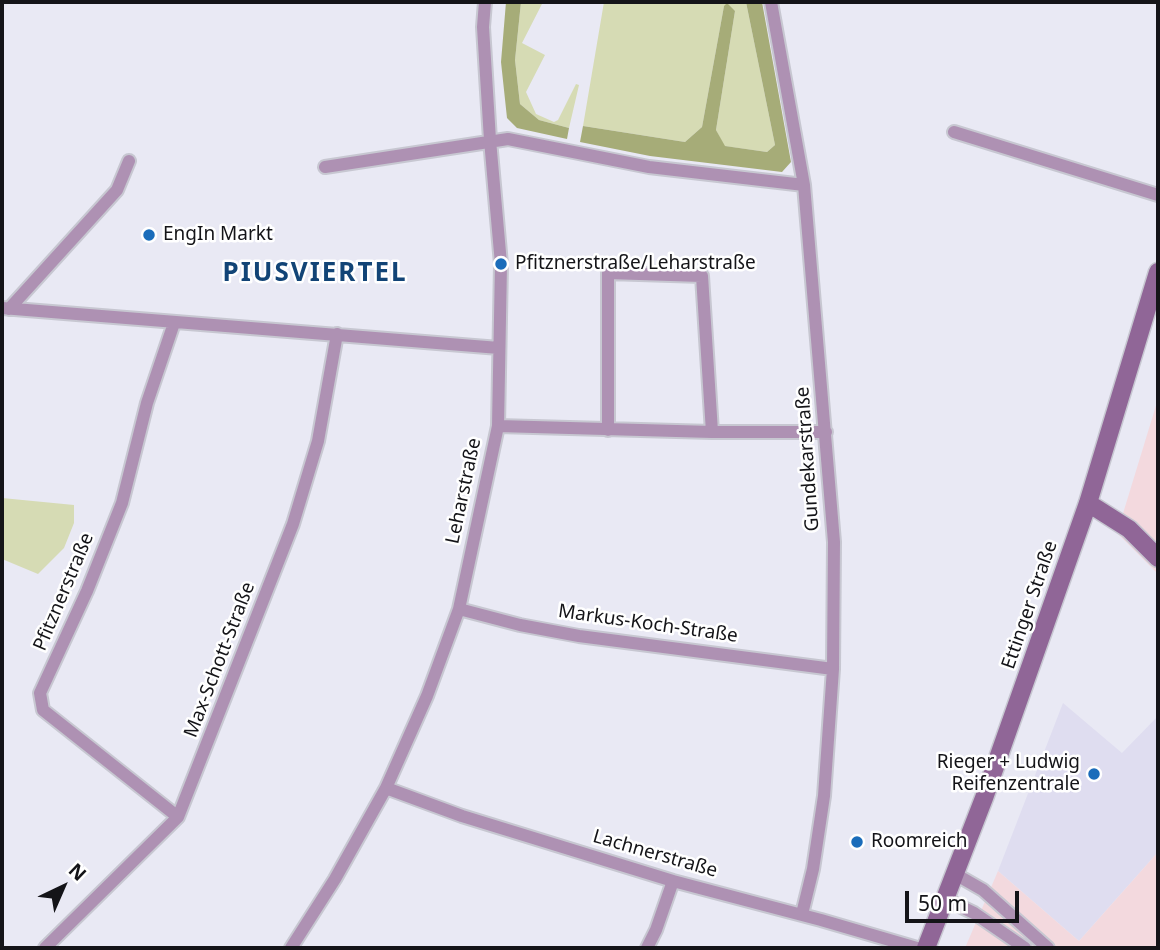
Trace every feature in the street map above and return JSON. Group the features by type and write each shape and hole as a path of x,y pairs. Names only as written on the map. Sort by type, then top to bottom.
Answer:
{"main road":[{"name":"Ettinger Straße","path":"926,948 984,798 1088,503 1158,272"},
{"path":"1088,503 1129,529 1158,558"}],"street":[{"name":"Leharstraße","path":"291,948 335,879 386,788 427,696 458,609 498,426 500,264 483,27 485,2"},
{"name":"Gundekarstraße","path":"771,2 804,185 834,542 833,669 819,834 802,914"},
{"path":"954,132 1158,195"},
{"path":"325,167 508,139 649,167 804,185"},
{"path":"6,309 117,190 129,161"},
{"path":"608,430 608,273 702,276 712,432"},
{"path":"6,309 499,348"},
{"name":"Pfitznerstraße","path":"174,323 147,404 122,503 87,591 40,693 43,710 178,817"},
{"name":"Max-Schott-Straße","path":"45,948 178,817 293,524 318,441 337,334"},
{"path":"498,426 825,432"},
{"name":"Markus-Koch-Straße","path":"458,609 520,625 579,636 833,669"},
{"name":"Lachnerstraße","path":"386,788 462,816 673,881 802,914 917,948"},
{"path":"955,874 983,890 1048,948"},
{"path":"647,948 673,881"},
{"path":"945,899 974,913 1025,948"}],"shaded area":[{"path":"1158,399 1158,574 1117,533"},
{"path":"1063,703 1122,753 1158,716 1158,852 1079,941 998,871"},
{"path":"1158,852 1158,948 965,948 998,871 1079,941"}],"green space":[{"path":"506,2 521,2 515,60 520,104 539,120 569,128 567,139 517,128 507,118 501,62"},
{"path":"521,2 543,2 522,43 545,55 526,92 536,114 554,122 558,120 576,84 579,85 569,128 539,120 520,104 515,60"},
{"path":"604,2 746,2 775,145 767,152 724,146 716,130 735,11 724,6 702,127 685,142 583,126"},
{"path":"746,2 762,2 791,162 782,172 650,156 580,142 583,126 685,142 702,127 724,6 727,3 735,11 716,130 725,146 767,152 775,145"},
{"path":"2,498 74,505 74,523 64,548 38,574 2,559"}],"place":[{"name":"EngIn Markt","path":"149,235"},
{"name":"Pfitznerstraße/Leharstraße","path":"501,264"},
{"name":"Rieger + Ludwig Reifenzentrale","path":"1094,774"},
{"name":"Roomreich","path":"857,842"}],"district":[{"name":"PIUSVIERTEL","path":"315,274"}]}
